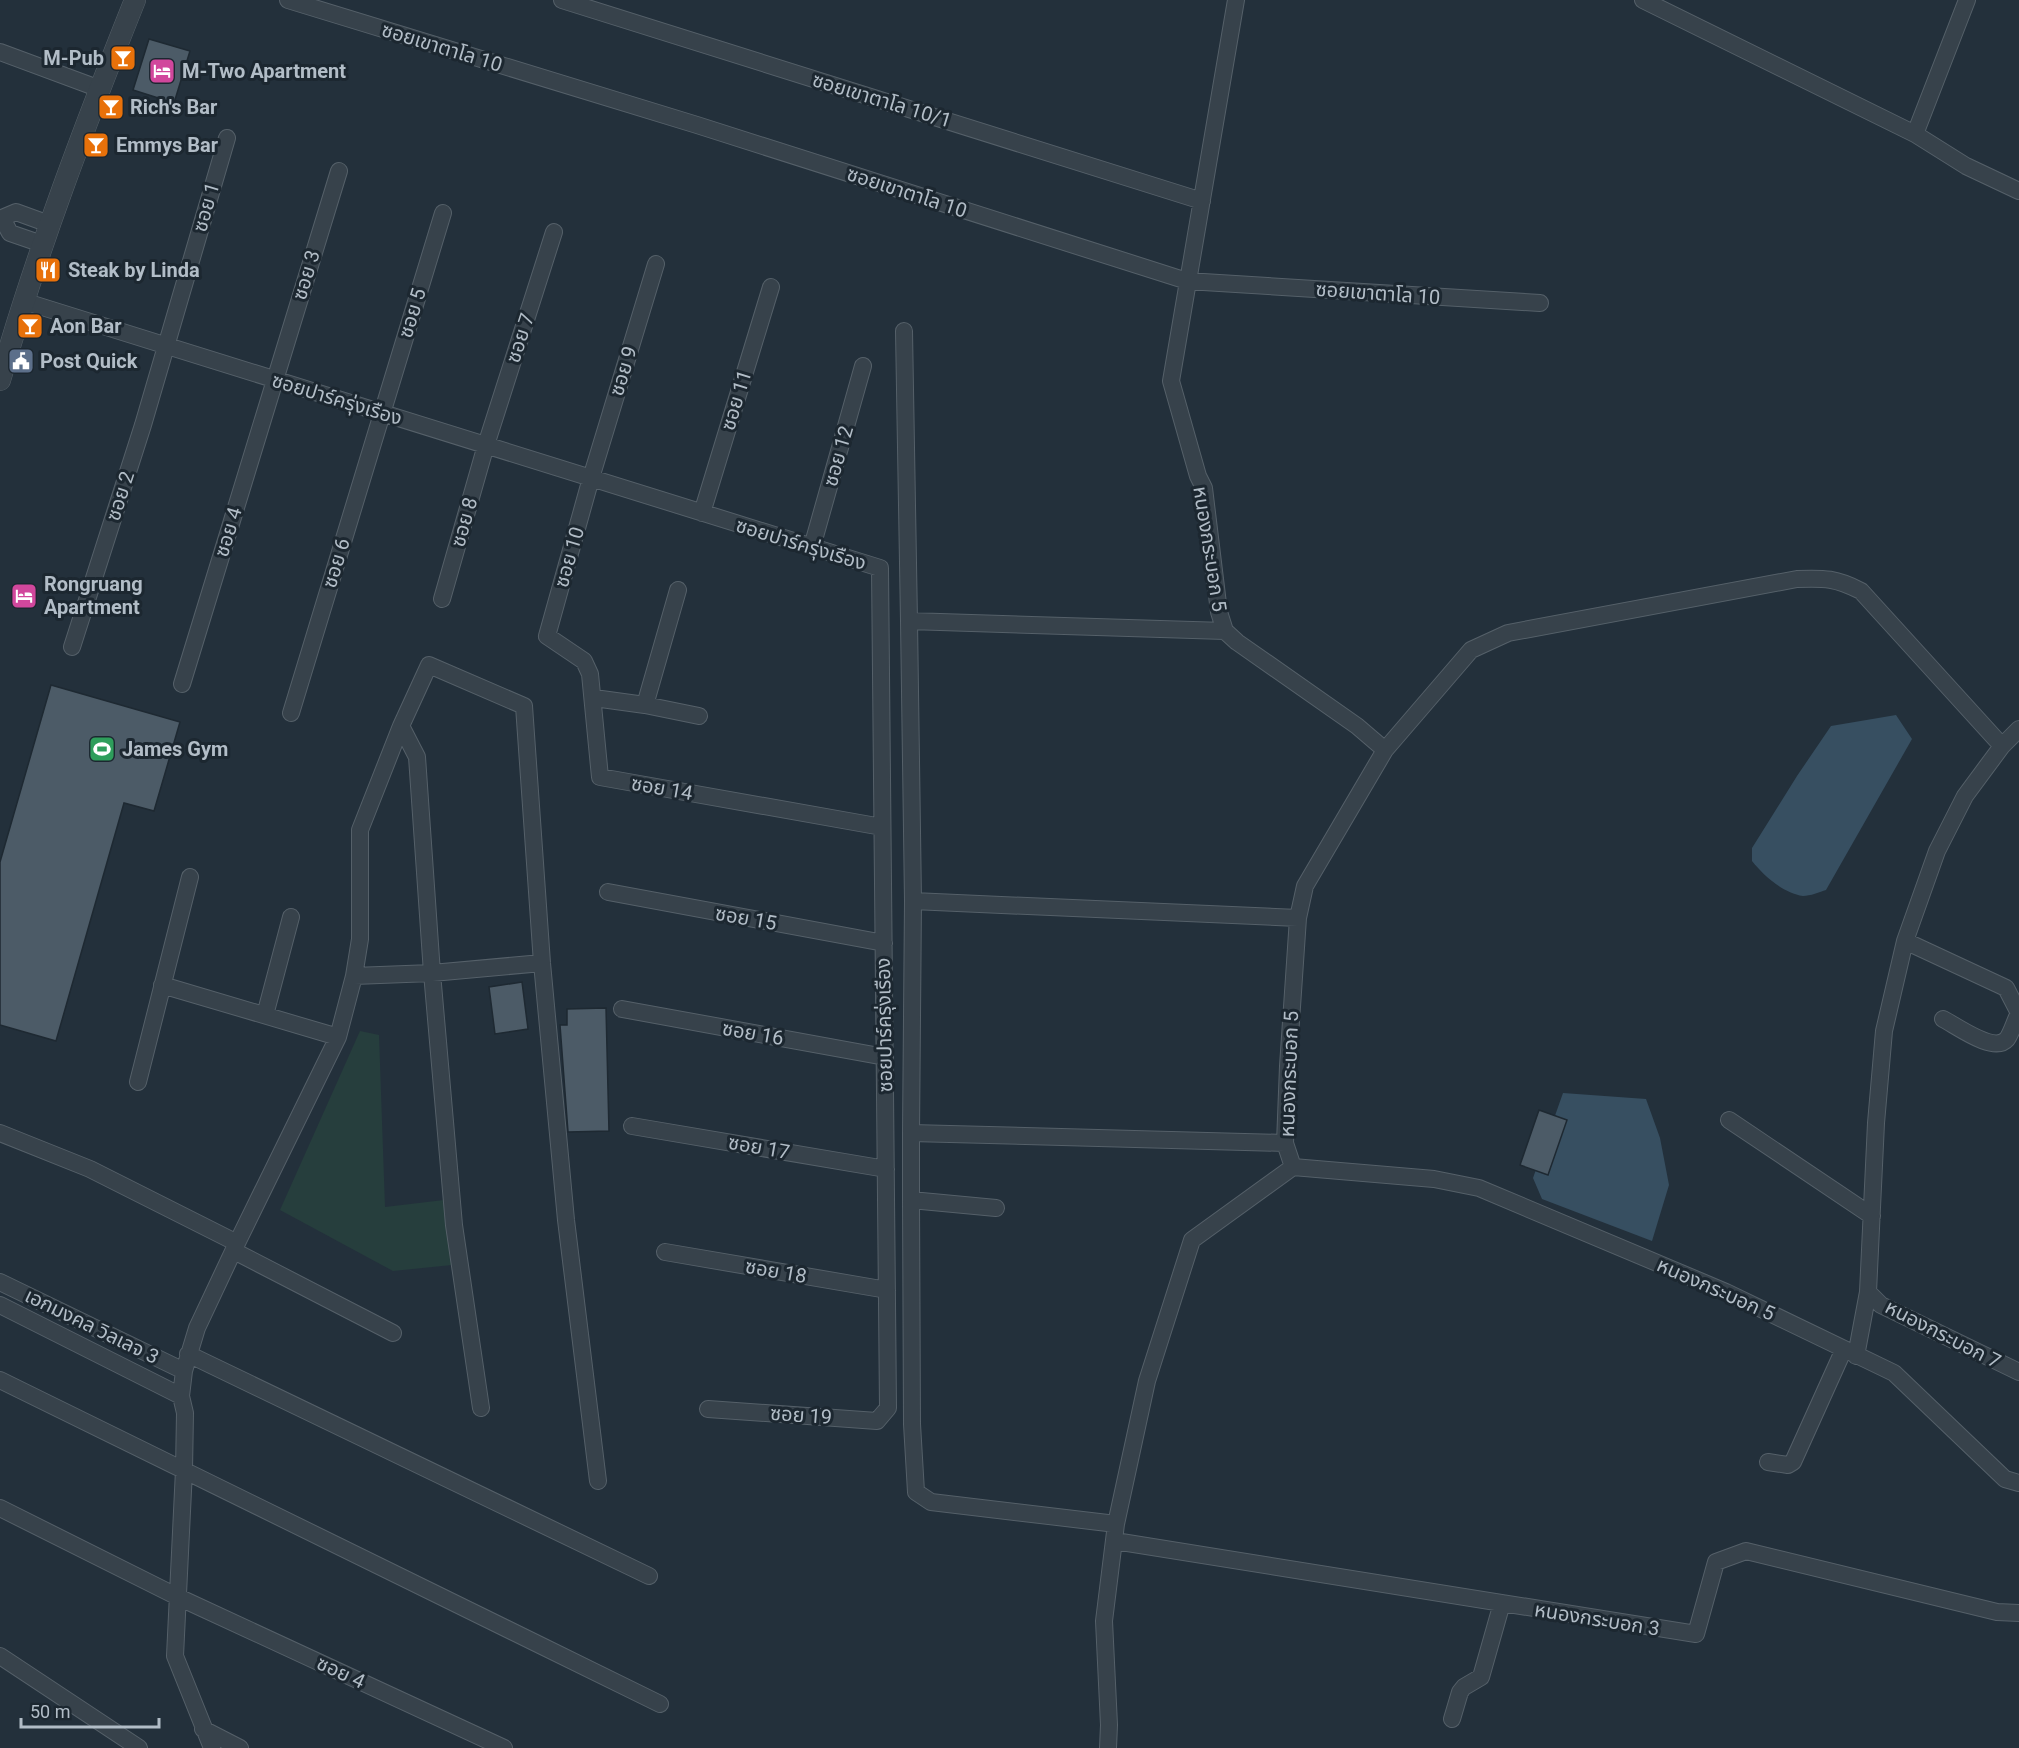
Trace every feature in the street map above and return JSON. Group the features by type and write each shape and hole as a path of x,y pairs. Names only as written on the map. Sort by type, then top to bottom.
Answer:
{"street":[{"path":"0,380 45,234 135,0"},
{"name":"ซอยเขาตาโล 10","path":"288,0 697,125 1187,281 1540,303"},
{"name":"ซอยเขาตาโล 10/1","path":"562,0 1202,201"},
{"name":"หนองกระบอก 5","path":"1236,0 1172,381 1198,476 1204,488 1219,612 1226,631 1237,642 1357,726 1385,750 1305,886 1298,918 1288,1066 1285,1143 1293,1167 1434,1179 1479,1188 1726,1292 1894,1373 2005,1479 2019,1483"},
{"path":"1643,0 1916,134 1966,166 2019,191"},
{"path":"1916,134 1967,0"},
{"path":"0,52 100,89"},
{"name":"ซอย 1","path":"166,345 227,138"},
{"name":"ซอย 3","path":"274,379 339,171"},
{"path":"1,218 16,212 45,234"},
{"name":"ซอย 5","path":"381,412 443,213"},
{"name":"ซอย 7","path":"486,445 554,232"},
{"name":"ซอย 9","path":"591,478 656,264"},
{"name":"ซอย 11","path":"702,513 771,287"},
{"name":"ซอยปาร์ครุ่งเรือง","path":"23,300 880,568 888,1408"},
{"path":"903,331 913,901 912,1424 913,1474 916,1492 931,1502 1116,1524"},
{"name":"ซอย 2","path":"72,647 143,425 166,345"},
{"name":"ซอย 12","path":"812,547 863,366"},
{"name":"ซอย 4","path":"182,684 274,379"},
{"name":"ซอย 6","path":"291,713 381,412"},
{"name":"ซอย 8","path":"442,599 486,445"},
{"name":"ซอย 10","path":"547,636 591,478"},
{"path":"1385,750 1471,650 1508,633 1797,579 1828,578 1862,591 2002,746"},
{"path":"645,705 678,590"},
{"path":"909,621 1226,631"},
{"name":"ซอย 14","path":"547,636 584,661 590,674 600,777 882,827"},
{"path":"212,1748 175,1656 184,1470 185,1413 181,1396 184,1371 197,1328 338,1037 354,976 360,939 360,830 401,726 429,665 524,706 542,963 566,1220 598,1481"},
{"path":"594,698 699,716"},
{"path":"401,726 417,758 432,973 454,1225 481,1408"},
{"path":"1768,1462 1788,1465 1793,1462 1850,1352 1869,1292 1876,1123 1884,1031 1905,941 1937,851 1965,796 2002,746 2019,729"},
{"path":"138,1083 190,878"},
{"name":"ซอย 15","path":"608,892 884,943"},
{"path":"913,901 1298,918"},
{"path":"265,1015 291,917"},
{"path":"1905,941 2006,988 2019,1013 2007,1040 1998,1044 1989,1044 1943,1019"},
{"path":"354,976 432,973 542,963"},
{"path":"162,985 338,1037"},
{"name":"ซอย 16","path":"622,1009 885,1057"},
{"path":"1729,1119 1872,1216"},
{"name":"ซอย 17","path":"632,1126 886,1169"},
{"path":"0,1133 90,1169 393,1333"},
{"path":"911,1133 1285,1143"},
{"path":"1108,1748 1104,1621 1116,1524 1147,1381 1192,1240 1293,1167"},
{"path":"911,1200 996,1208"},
{"name":"ซอย 18","path":"664,1252 887,1290"},
{"name":"เอกมงคล วิลเลจ 3","path":"0,1282 184,1371"},
{"name":"หนองกระบอก 7","path":"1869,1292 1881,1305 2019,1372"},
{"name":"เอกมงคล วิลเลจ 3","path":"0,1305 181,1396"},
{"path":"188,1354 649,1576"},
{"path":"0,1380 660,1704"},
{"name":"ซอย 19","path":"708,1409 878,1421 888,1408"},
{"name":"ซอย 4","path":"0,1508 178,1597 504,1748"},
{"name":"หนองกระบอก 3","path":"1115,1541 1696,1634 1716,1562 1746,1551 1997,1611 2019,1613"},
{"path":"1452,1719 1460,1692 1481,1677 1502,1603"},
{"path":"0,1656 139,1748"},
{"path":"203,1729 240,1748"}],"green space":[{"path":"360,1031 379,1035 385,1207 444,1200 452,1265 393,1271 280,1210"}],"water":[{"path":"1896,715 1912,739 1826,890 1803,896 1774,883 1752,861 1752,848 1831,726"},
{"path":"1563,1093 1646,1099 1660,1138 1669,1185 1652,1241 1542,1199 1533,1178"}],"building":[{"name":"M-Two Apartment","path":"149,39 190,51 174,103 133,90"},
{"path":"51,685 180,722 154,811 124,803 56,1041 0,1025 0,862"},
{"path":"522,982 528,1029 495,1034 489,987"},
{"path":"606,1008 609,1131 568,1132 560,1025 567,1025 567,1009"},
{"path":"1539,1110 1567,1120 1548,1175 1520,1165"}],"place":[{"name":"M-Pub","path":"123,58"},
{"name":"M-Two Apartment","path":"162,71"},
{"name":"Rich's Bar","path":"111,107"},
{"name":"Emmys Bar","path":"96,145"},
{"name":"Steak by Linda","path":"48,270"},
{"name":"Aon Bar","path":"30,326"},
{"name":"Post Quick","path":"21,361"},
{"name":"Rongruang Apartment","path":"24,596"},
{"name":"James Gym","path":"102,749"}]}
